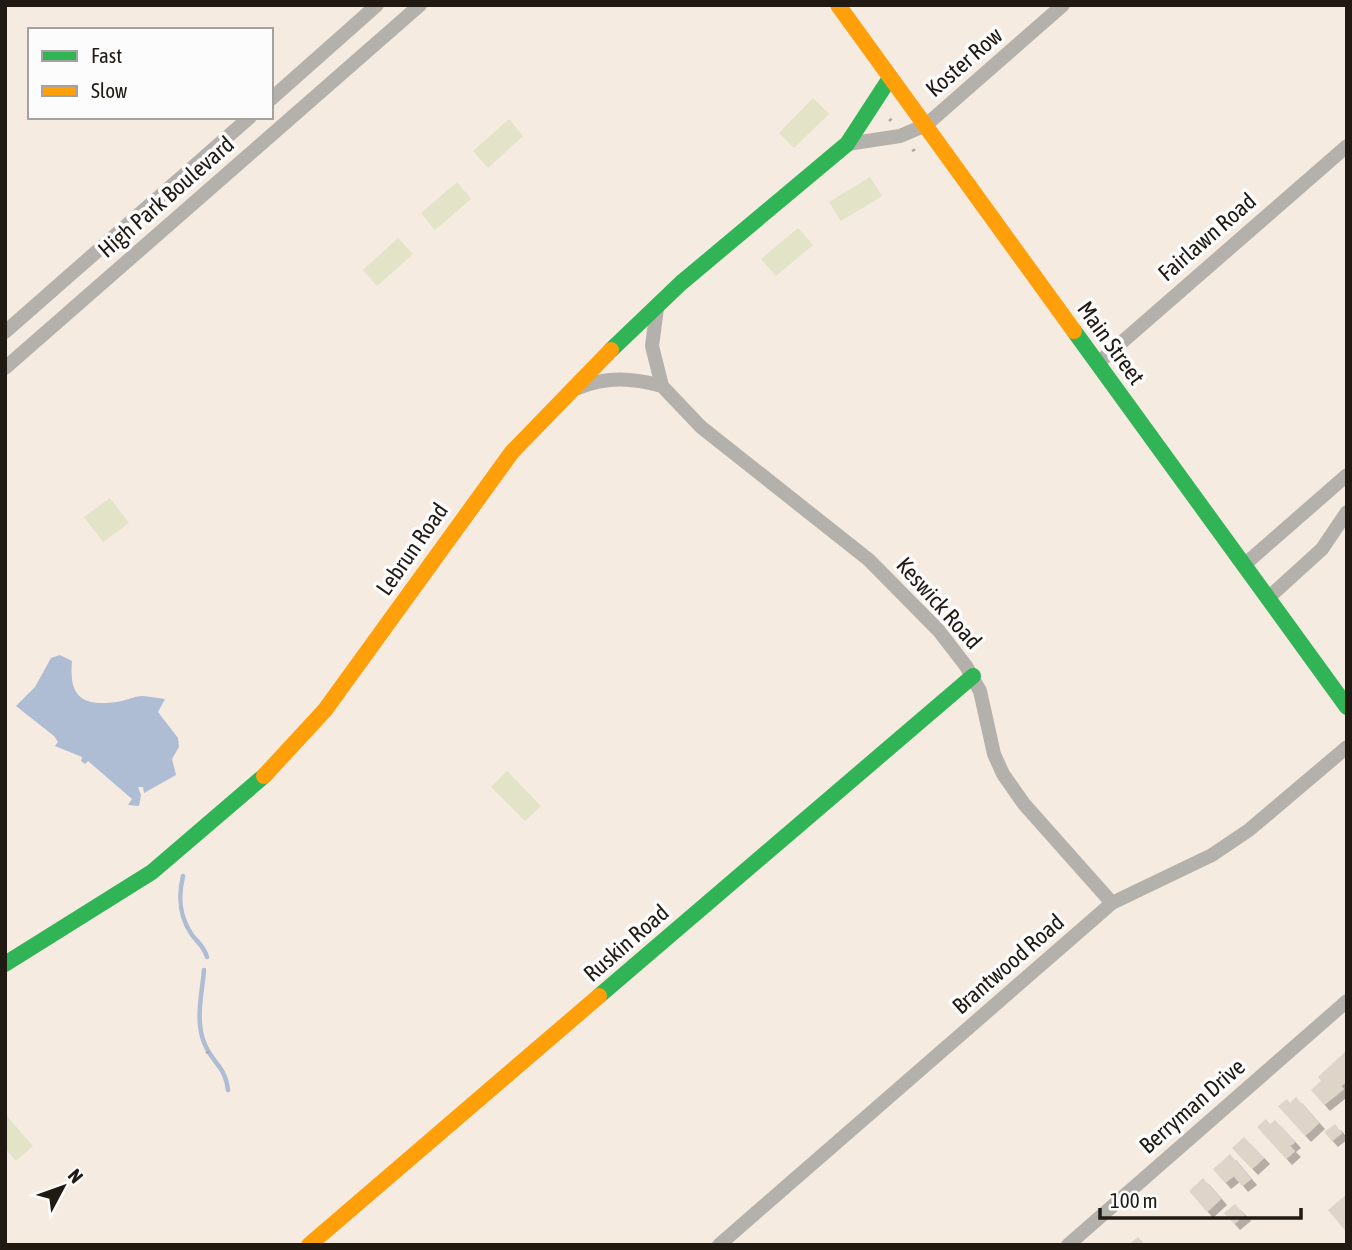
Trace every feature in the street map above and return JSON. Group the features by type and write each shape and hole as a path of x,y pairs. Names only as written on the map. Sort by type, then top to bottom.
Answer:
{"street":[{"path":"273,97 377,5"},
{"name":"High Park Boulevard","path":"5,368 419,5"},
{"name":"Main Street","path":"838,5 1347,707"},
{"name":"Koster Row","path":"926,125 1063,5"},
{"name":"Lebrun Road","path":"5,964 117,896 177,853 240,800 293,747 367,653 480,492 512,452 657,305 847,144 890,78"},
{"name":"High Park Boulevard","path":"5,332 248,119"},
{"path":"847,144 900,136 926,125"},
{"path":"227,137 245,158"},
{"name":"Fairlawn Road","path":"1098,363 1347,146"},
{"path":"657,305 652,346 662,386"},
{"path":"569,392 591,383 615,378 639,379 662,386"},
{"name":"Keswick Road","path":"662,386 710,435 869,560 939,631 973,676 985,706 994,754 1003,774 1024,804 1112,903"},
{"path":"1244,565 1347,475"},
{"path":"1268,598 1322,549 1347,512"},
{"name":"Ruskin Road","path":"309,1245 973,676"},
{"name":"Brantwood Road","path":"719,1245 1112,903 1221,849 1249,830 1347,747"},
{"name":"Berryman Drive","path":"1068,1245 1347,1001"}],"path":[{"path":"889,121 894,117"},
{"path":"206,1054 212,1050"}],"green space":[{"path":"813,98 829,114 794,148 779,133"},
{"path":"509,119 523,136 488,168 473,151"},
{"path":"870,177 882,196 841,221 829,202"},
{"path":"457,182 471,199 435,230 421,213"},
{"path":"798,228 813,245 776,276 761,259"},
{"path":"398,238 413,254 377,286 363,270"},
{"path":"110,498 129,523 103,542 84,517"},
{"path":"507,771 541,806 525,821 491,787"},
{"path":"5,1114 33,1146 16,1161 5,1148"}],"water":[{"path":"60,655 72,661 75,690 85,700 104,703 143,696 165,699 158,712 178,738 179,747 172,759 176,775 144,793 143,787 138,787 141,795 139,806 128,805 132,799 88,761 85,764 81,761 82,757 55,746 58,742 54,736 16,706 35,687 51,658"}],"building":[{"path":"1347,1050 1347,1081 1341,1086 1344,1089 1324,1105 1311,1090 1321,1081 1318,1077"},
{"path":"1296,1097 1319,1123 1305,1136 1278,1106 1287,1099 1290,1103"},
{"path":"1266,1119 1270,1124 1275,1120 1295,1142 1290,1146 1295,1151 1286,1159 1257,1127"},
{"path":"1335,1124 1342,1133 1332,1141 1324,1132"},
{"path":"1244,1137 1264,1158 1252,1169 1232,1148"},
{"path":"1230,1154 1251,1179 1242,1186 1234,1176 1225,1183 1213,1169"},
{"path":"1203,1178 1221,1199 1207,1212 1189,1191"},
{"path":"1347,1194 1347,1233 1328,1210"},
{"path":"1235,1204 1245,1215 1234,1224 1224,1213"},
{"path":"1138,1237 1145,1245 1128,1245"}],"waterway":[{"path":"183,876 180,891 182,914 207,957"},
{"path":"204,970 200,1028 209,1053 225,1076 228,1090"}],"traffic: fast":[{"path":"611,350 681,283 847,144 890,78"},
{"path":"1074,331 1347,707"},
{"path":"599,996 973,676"},
{"path":"5,964 152,872 264,776"}],"traffic: slow":[{"path":"838,5 1074,331"},
{"path":"264,776 325,710 512,452 611,350"},
{"path":"309,1245 599,996"}]}
